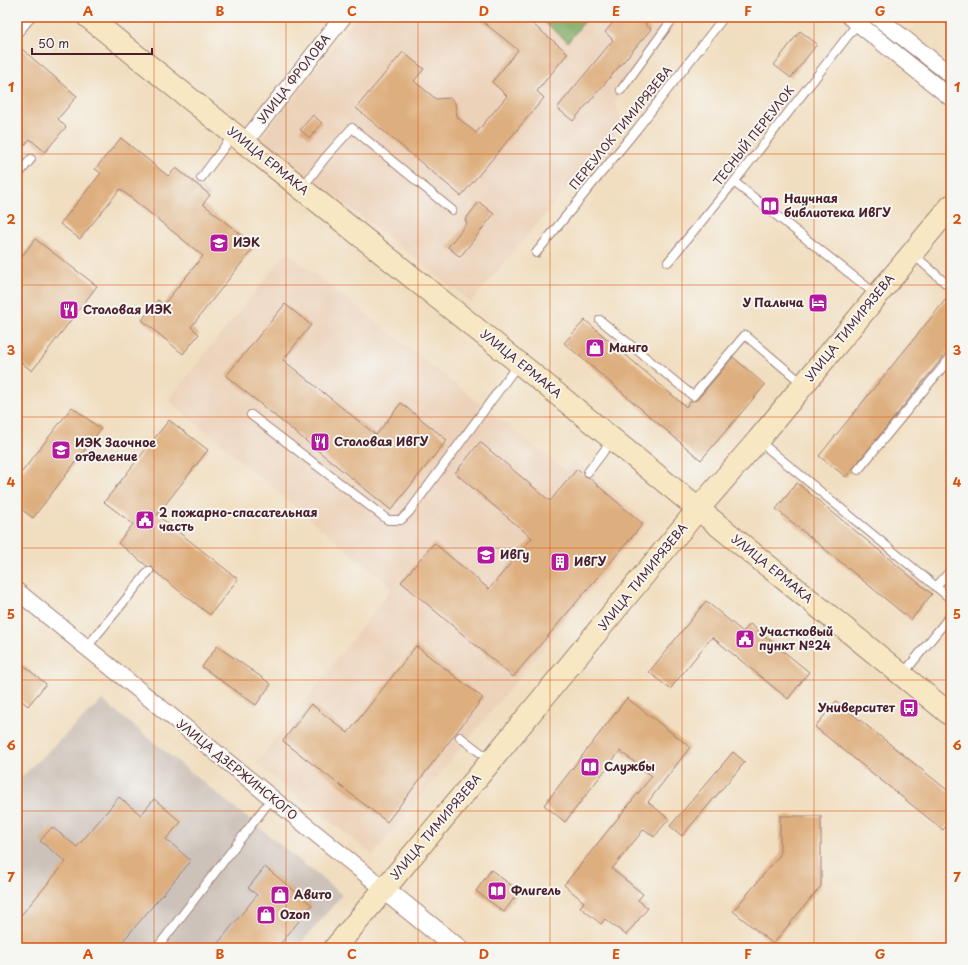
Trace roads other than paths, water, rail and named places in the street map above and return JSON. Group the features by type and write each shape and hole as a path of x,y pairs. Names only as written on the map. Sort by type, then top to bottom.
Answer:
{"main road":[{"name":"УЛИЦА ЕРМАКА","path":"88,17 699,508 951,715"},
{"name":"УЛИЦА ТИМИРЯЗЕВА","path":"335,948 699,508 804,385 951,206"}],"street":[{"path":"17,28 26,17"},
{"name":"УЛИЦА ФРОЛОВА","path":"240,138 343,17"},
{"path":"877,17 951,75"},
{"path":"854,20 951,98"},
{"name":"УЛИЦА ДЗЕРЖИНСКОГО","path":"17,591 457,948"}],"lane":[{"path":"621,90 674,17"},
{"name":"ПЕРЕУЛОК ТИМИРЯЗЕВА","path":"536,253 637,129 724,17"},
{"name":"ТЕСНЫЙ ПЕРЕУЛОК","path":"668,262 734,182 854,20"},
{"path":"302,188 325,158 352,128 452,210"},
{"path":"200,178 240,138"},
{"path":"17,176 31,160"},
{"path":"734,182 878,295"},
{"path":"912,253 951,288"},
{"path":"600,320 693,396 744,335 804,385"},
{"path":"858,470 951,357"},
{"path":"251,415 388,520 400,520 409,512 519,363"},
{"path":"588,472 613,439"},
{"path":"758,440 951,599"},
{"path":"936,587 951,570"},
{"path":"87,647 149,571"},
{"path":"903,675 951,615"},
{"path":"460,737 491,761"},
{"path":"157,948 272,798"}],"place":[{"name":"Научная библиотека ИвГУ","path":"770,206"},
{"name":"ИЭК","path":"219,243"},
{"name":"У Палыча","path":"818,303"},
{"name":"Столовая ИЭК","path":"69,310"},
{"name":"Манго","path":"595,348"},
{"name":"Столовая ИвГУ","path":"320,442"},
{"name":"ИЭК Заочное отделение","path":"61,450"},
{"name":"2 пожарно-спасательная часть","path":"145,520"},
{"name":"ИвГу","path":"486,555"},
{"name":"ИвГУ","path":"560,562"},
{"name":"Участковый пункт №24","path":"745,639"},
{"name":"Университет","path":"909,708"},
{"name":"Службы","path":"590,767"},
{"name":"Флигель","path":"497,891"},
{"name":"Авито","path":"280,895"},
{"name":"Ozon","path":"266,915"}]}
